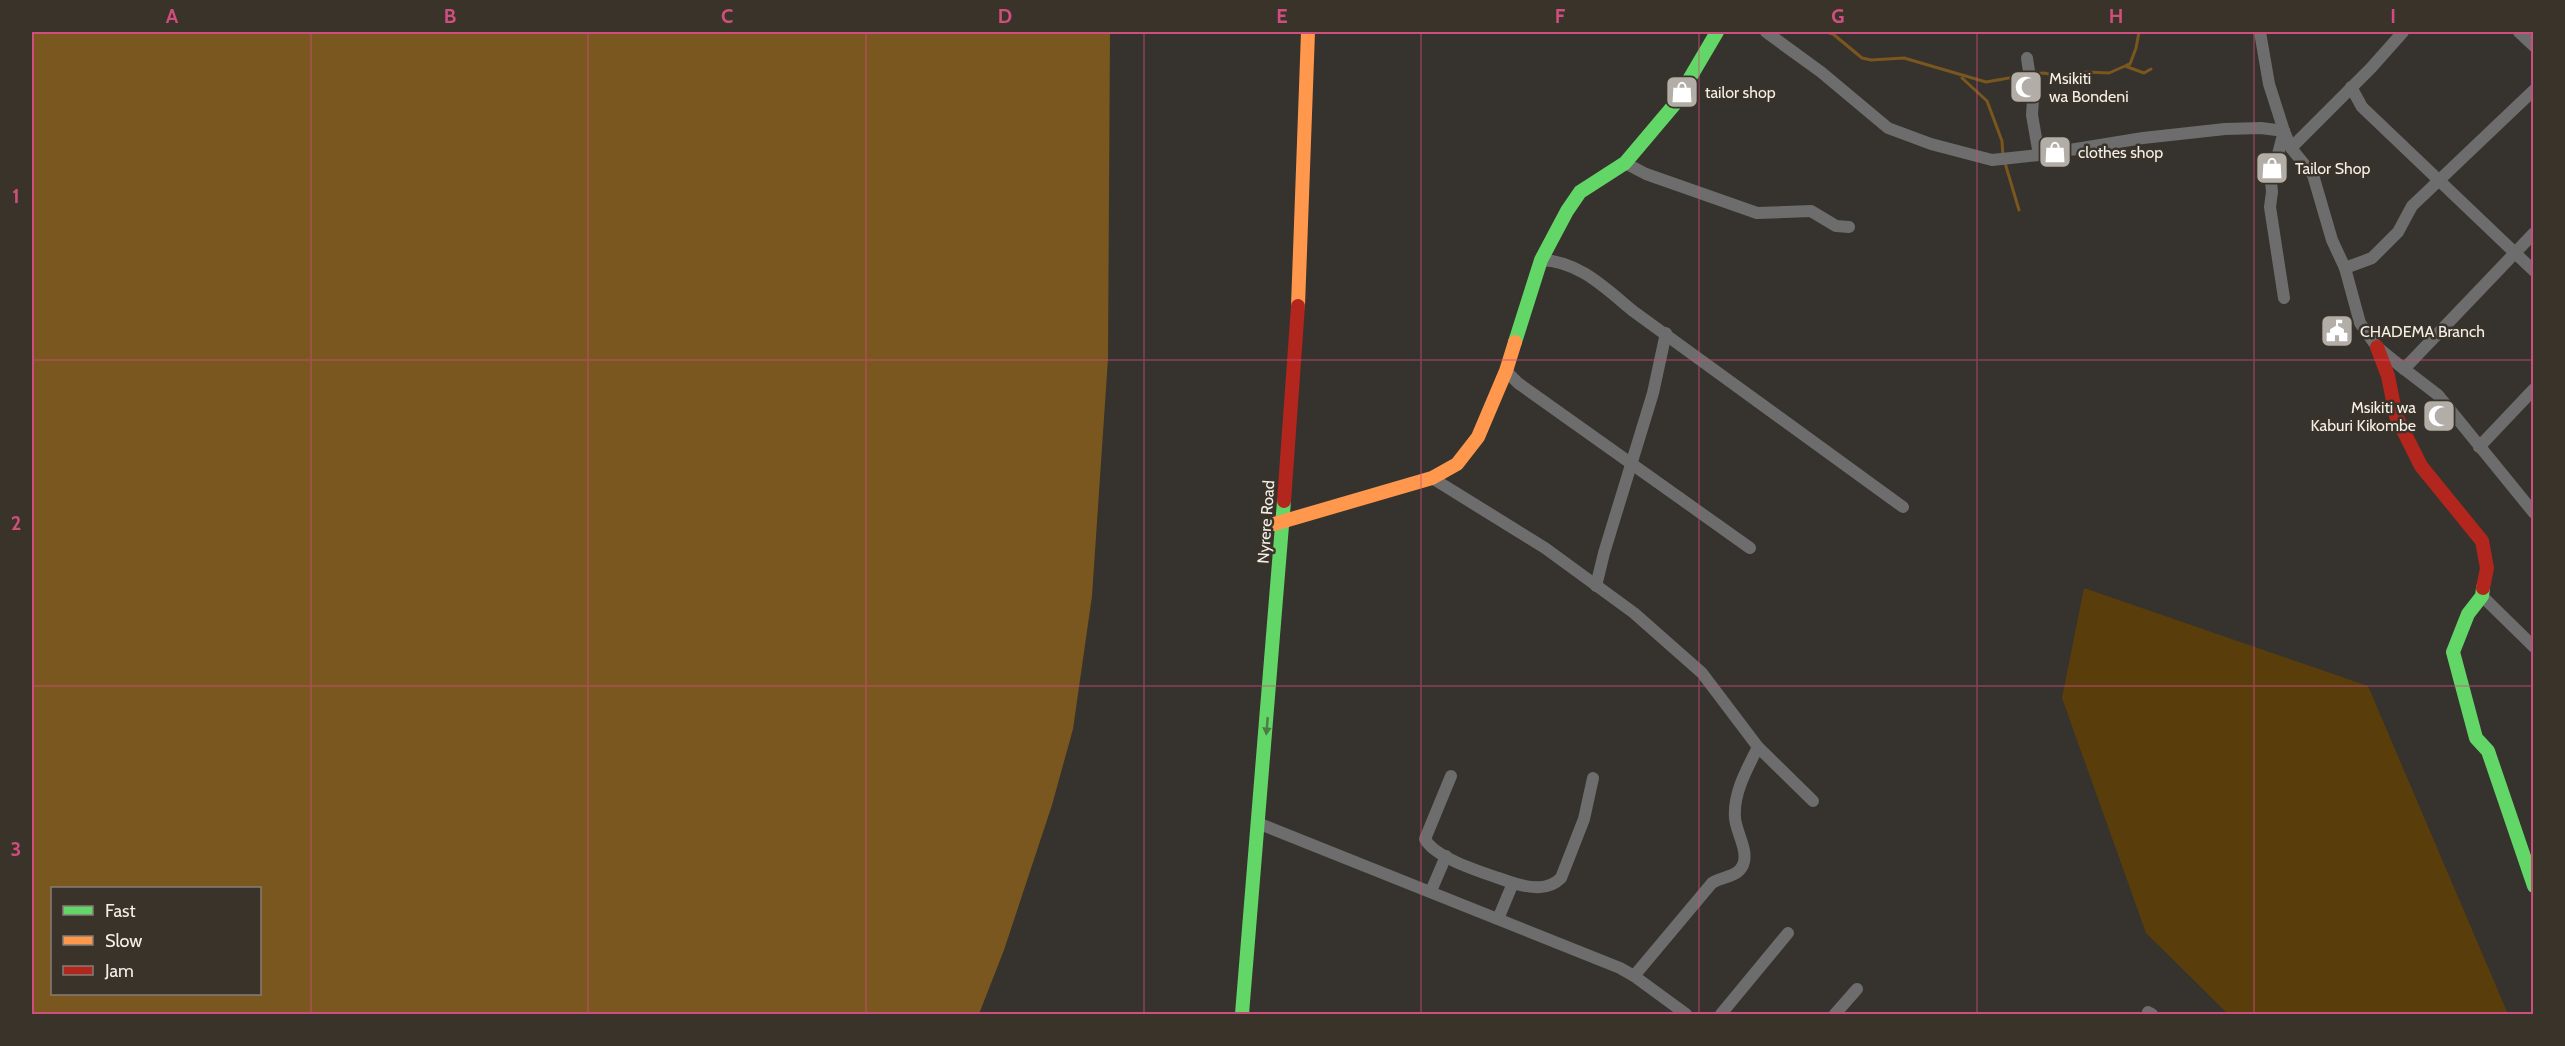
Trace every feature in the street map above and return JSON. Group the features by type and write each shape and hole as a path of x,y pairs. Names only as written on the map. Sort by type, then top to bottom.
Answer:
{"main road":[{"name":"Nyrere Road","path":"1242,1014 1260,824 1278,522 1298,32"},
{"name":"Nyrere Road","path":"1234,1014 1299,294 1302,143 1308,32"},
{"path":"1278,522 1432,478 1457,464 1469,451 1478,437 1506,371 1541,260 1580,192 1625,164 1674,105 1717,32"},
{"path":"2377,347 2388,376 2396,416 2421,466 2482,542 2487,568 2482,596 2468,614 2453,652 2476,738 2488,751 2534,886"}],"street":[{"path":"1766,32 1813,66 1888,128 1931,144 1992,160 2039,155 2143,138 2225,129 2261,128 2284,131"},
{"path":"2260,32 2269,84 2284,131 2291,147 2313,175 2332,240 2345,268 2360,323 2377,347 2438,395 2534,513"},
{"path":"2291,147 2351,87 2401,32"},
{"path":"2519,32 2534,46"},
{"path":"2027,58 2031,76 2032,115 2039,155"},
{"path":"2351,87 2362,107 2534,271"},
{"path":"2345,268 2372,258 2398,232 2412,206 2534,90"},
{"path":"2284,131 2271,181 2270,207 2284,298"},
{"path":"1625,164 1646,174 1757,213 1811,211 1836,226 1849,227"},
{"path":"2404,369 2534,232"},
{"path":"1541,260 1558,260 1595,279 1633,312 1666,333 1904,507"},
{"path":"1596,586 1653,393 1666,333"},
{"path":"1506,371 1518,383 1750,548"},
{"path":"2478,447 2534,389"},
{"path":"1432,478 1545,548 1634,613 1701,672 1758,747 1813,801"},
{"path":"2482,596 2534,647"},
{"path":"1635,976 1712,883 1737,872 1744,864 1744,854 1735,818 1736,798 1758,747"},
{"path":"1451,776 1425,839 1428,845 1446,856 1513,883 1526,887 1545,888 1555,885 1561,878 1584,819 1593,778"},
{"path":"1260,824 1431,891 1635,976 1686,1014"},
{"path":"1431,891 1446,856"},
{"path":"1498,919 1513,883"},
{"path":"1721,1014 1788,933"},
{"path":"1835,1014 1857,989"}],"shaded area":[{"path":"32,32 1110,32 1108,359 1092,596 1073,729 1052,805 1004,950 979,1014 32,1014"},
{"path":"2084,588 2368,686 2508,1014 2228,1014 2146,933 2062,698"}],"waterway":[{"path":"1826,32 1833,34 1862,58 1871,60 1904,58 1986,82 2026,75"},
{"path":"2127,65 2130,64 2136,48 2139,32"},
{"path":"2032,74 2044,73 2062,77 2087,72 2109,73 2125,66 2144,73 2151,69"},
{"path":"1962,78 1987,101 2002,141 2003,157"},
{"path":"2005,163 2019,210"}],"traffic: fast":[{"path":"1515,342 1541,260 1567,211 1580,192 1625,163 1674,105 1717,32"},
{"path":"1242,1014 1284,501"},
{"path":"2483,588 2482,596 2468,614 2453,652 2476,738 2488,751 2534,886"}],"traffic: slow":[{"path":"1298,306 1308,32"},
{"path":"1274,524 1432,478 1457,464 1478,437 1506,371 1515,342"}],"traffic: jam":[{"path":"1284,501 1298,306"},
{"path":"2377,347 2388,376 2396,416 2421,466 2482,541 2487,568 2483,588"}],"place":[{"name":"Msikiti wa Bondeni","path":"2026,87"},
{"name":"tailor shop","path":"1682,92"},
{"name":"clothes shop","path":"2055,152"},
{"name":"Tailor Shop","path":"2272,168"},
{"name":"CHADEMA Branch","path":"2337,331"},
{"name":"Msikiti wa Kaburi Kikombe","path":"2439,416"}]}
